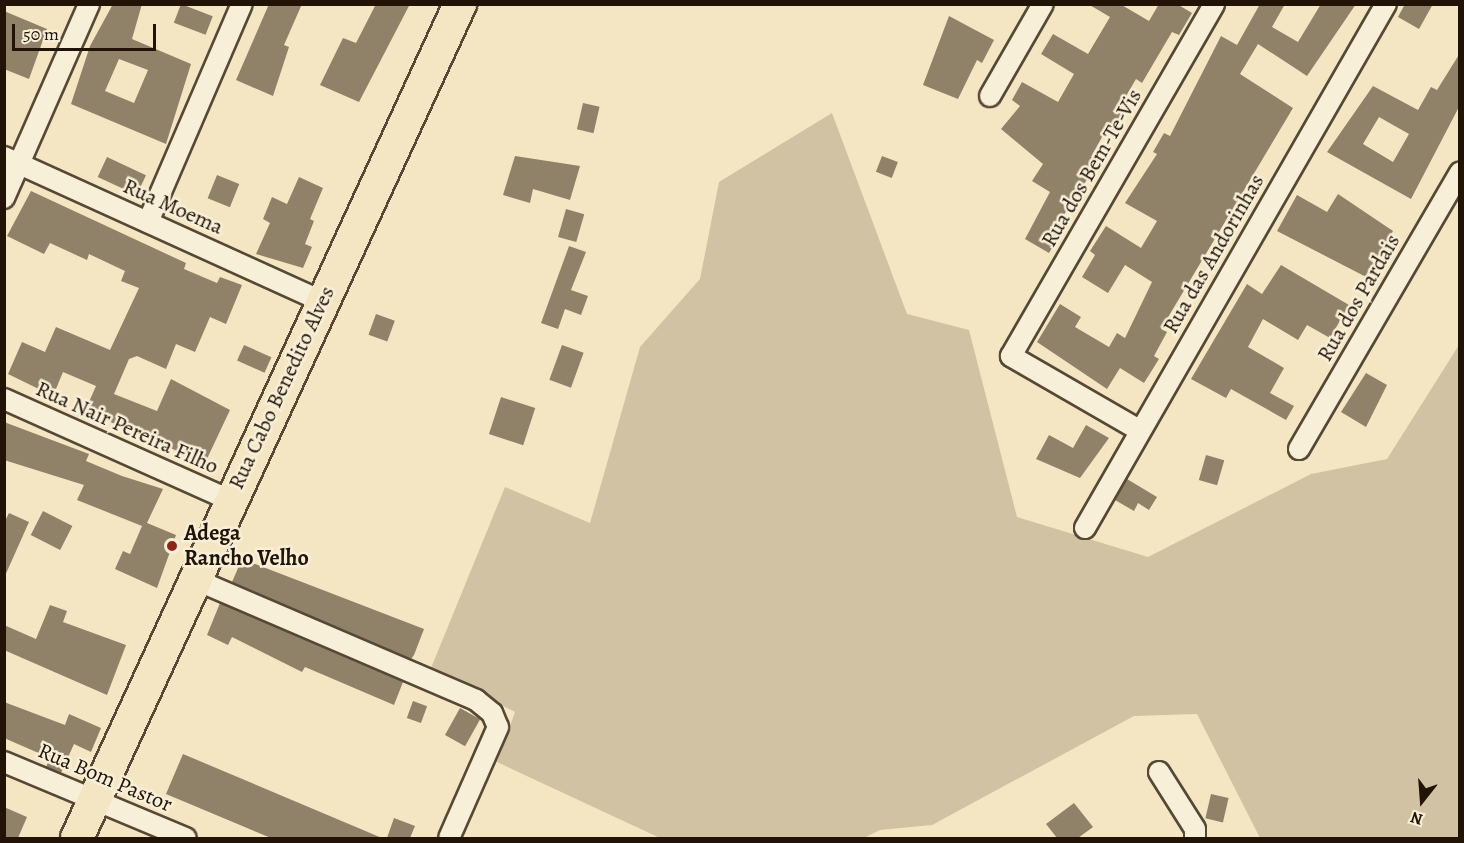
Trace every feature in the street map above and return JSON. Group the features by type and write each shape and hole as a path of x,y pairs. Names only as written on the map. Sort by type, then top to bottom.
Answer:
{"main road":[{"name":"Rua Cabo Benedito Alves","path":"77,838 230,500 460,4"}],"street":[{"path":"4,198 12,160 89,4"},
{"path":"148,222 242,4"},
{"path":"990,96 1043,4"},
{"name":"Rua dos Bem-Te-Vis","path":"1139,430 1011,356 1214,4"},
{"name":"Rua das Andorinhas","path":"1084,528 1386,4"},
{"name":"Rua Moema","path":"12,160 322,301"},
{"name":"Rua dos Pardais","path":"1299,449 1460,172"},
{"name":"Rua Nair Pereira Filho","path":"4,399 230,500"},
{"path":"194,579 476,700 492,713 498,727 449,838"},
{"name":"Rua Bom Pastor","path":"4,762 186,838"},
{"path":"1159,772 1195,829 1194,838"}],"shaded area":[{"path":"832,113 907,314 969,330 1017,517 1148,557 1311,474 1387,459 1459,345 1459,838 1260,838 1197,714 1134,716 932,825 880,830 864,838 660,838 497,762 515,712 431,668 505,487 590,523 640,347 700,279 719,182"}],"building":[{"path":"113,4 142,4 132,39 191,64 166,144 71,104 90,46","holes":["119,59 148,70 134,103 105,91"]},
{"path":"181,4 213,16 206,35 174,23"},
{"path":"269,4 302,4 284,45 289,47 273,96 236,80"},
{"path":"376,4 410,4 359,102 320,85 343,38 356,43"},
{"path":"1088,4 1120,4 1149,21 1159,4 1177,4 1192,13 1179,35 1172,32 1142,83 1136,79 1118,110 1125,114 1113,133 1107,128 1091,157 1099,161 1054,230 1060,234 1049,253 1025,239 1050,192 1032,181 1043,164 1001,129 1020,106 1012,100 1022,82 1058,102 1074,74 1041,54 1053,34 1088,54 1110,17"},
{"path":"1260,4 1285,4 1272,27 1298,42 1321,4 1356,4 1307,76 1258,44 1240,74 1293,108 1161,329 1167,332 1154,356 1159,359 1144,383 1120,368 1107,389 1037,342 1060,304 1081,317 1075,327 1109,347 1117,333 1125,338 1152,282 1125,265 1108,293 1082,277 1095,255 1090,251 1106,226 1141,248 1157,221 1125,203 1157,154 1153,152 1164,133 1170,136 1221,36 1237,45"},
{"path":"1405,4 1433,4 1419,29 1398,17"},
{"path":"4,11 47,29 29,79 4,69"},
{"path":"949,16 994,40 982,63 977,60 958,99 923,85"},
{"path":"1460,53 1460,105 1411,199 1327,152 1373,86 1418,110 1431,87 1437,90","holes":["1379,117 1409,134 1393,162 1363,144"]},
{"path":"583,103 600,107 593,133 577,129"},
{"path":"515,156 580,166 570,200 533,189 530,203 503,195"},
{"path":"882,156 898,162 892,178 876,172"},
{"path":"107,157 146,175 137,195 98,177"},
{"path":"217,175 239,184 230,207 208,198"},
{"path":"299,177 323,188 310,219 314,221 305,244 312,247 303,268 256,254 270,223 263,219 272,197 287,204"},
{"path":"31,191 186,263 184,269 217,283 220,277 242,285 226,324 210,317 195,352 176,344 166,369 137,356 129,359 114,394 157,411 171,379 230,410 205,463 85,411 96,386 63,372 53,396 8,374 22,342 45,352 56,327 110,350 139,288 121,281 125,271 89,254 87,260 50,243 44,254 7,236"},
{"path":"1338,194 1393,231 1374,264 1379,267 1372,280 1277,231 1297,195 1327,212"},
{"path":"566,209 584,214 576,242 558,237"},
{"path":"569,246 586,252 571,290 588,296 581,315 565,309 558,329 541,323"},
{"path":"1281,265 1349,305 1330,338 1307,325 1298,340 1263,319 1248,347 1284,368 1270,393 1294,406 1286,420 1231,389 1226,398 1191,379 1247,284 1262,294"},
{"path":"376,314 395,321 387,342 368,335"},
{"path":"244,345 271,357 264,373 237,361"},
{"path":"562,345 584,353 571,388 549,380"},
{"path":"1366,373 1387,385 1366,427 1341,412"},
{"path":"501,397 535,408 523,445 489,434"},
{"path":"4,422 89,454 86,461 163,489 147,523 176,535 157,588 115,569 123,551 130,554 142,526 77,500 84,485 4,460"},
{"path":"1086,425 1109,438 1080,478 1036,459 1049,435 1073,448"},
{"path":"1206,455 1224,460 1217,485 1199,480"},
{"path":"1127,479 1157,497 1149,510 1138,503 1134,511 1115,500"},
{"path":"43,511 72,526 60,550 31,535"},
{"path":"9,513 29,522 4,578 4,523"},
{"path":"242,559 424,629 414,655 411,659 232,582"},
{"path":"220,603 403,682 394,705 305,667 302,672 232,637 228,645 207,635"},
{"path":"50,605 67,611 63,622 126,645 107,695 4,650 4,625 36,639"},
{"path":"413,701 427,706 421,723 407,718"},
{"path":"4,702 65,725 69,714 101,728 91,752 74,744 61,773 46,767 50,758 4,738"},
{"path":"460,708 480,719 465,746 445,735"},
{"path":"183,754 382,838 271,838 166,794"},
{"path":"1211,794 1229,798 1223,822 1205,818"},
{"path":"1074,803 1093,827 1078,838 1057,838 1046,824"},
{"path":"4,807 27,817 18,838 4,838"},
{"path":"394,818 415,826 410,838 387,838"}],"place":[{"name":"Adega Rancho Velho","path":"172,546"}]}
